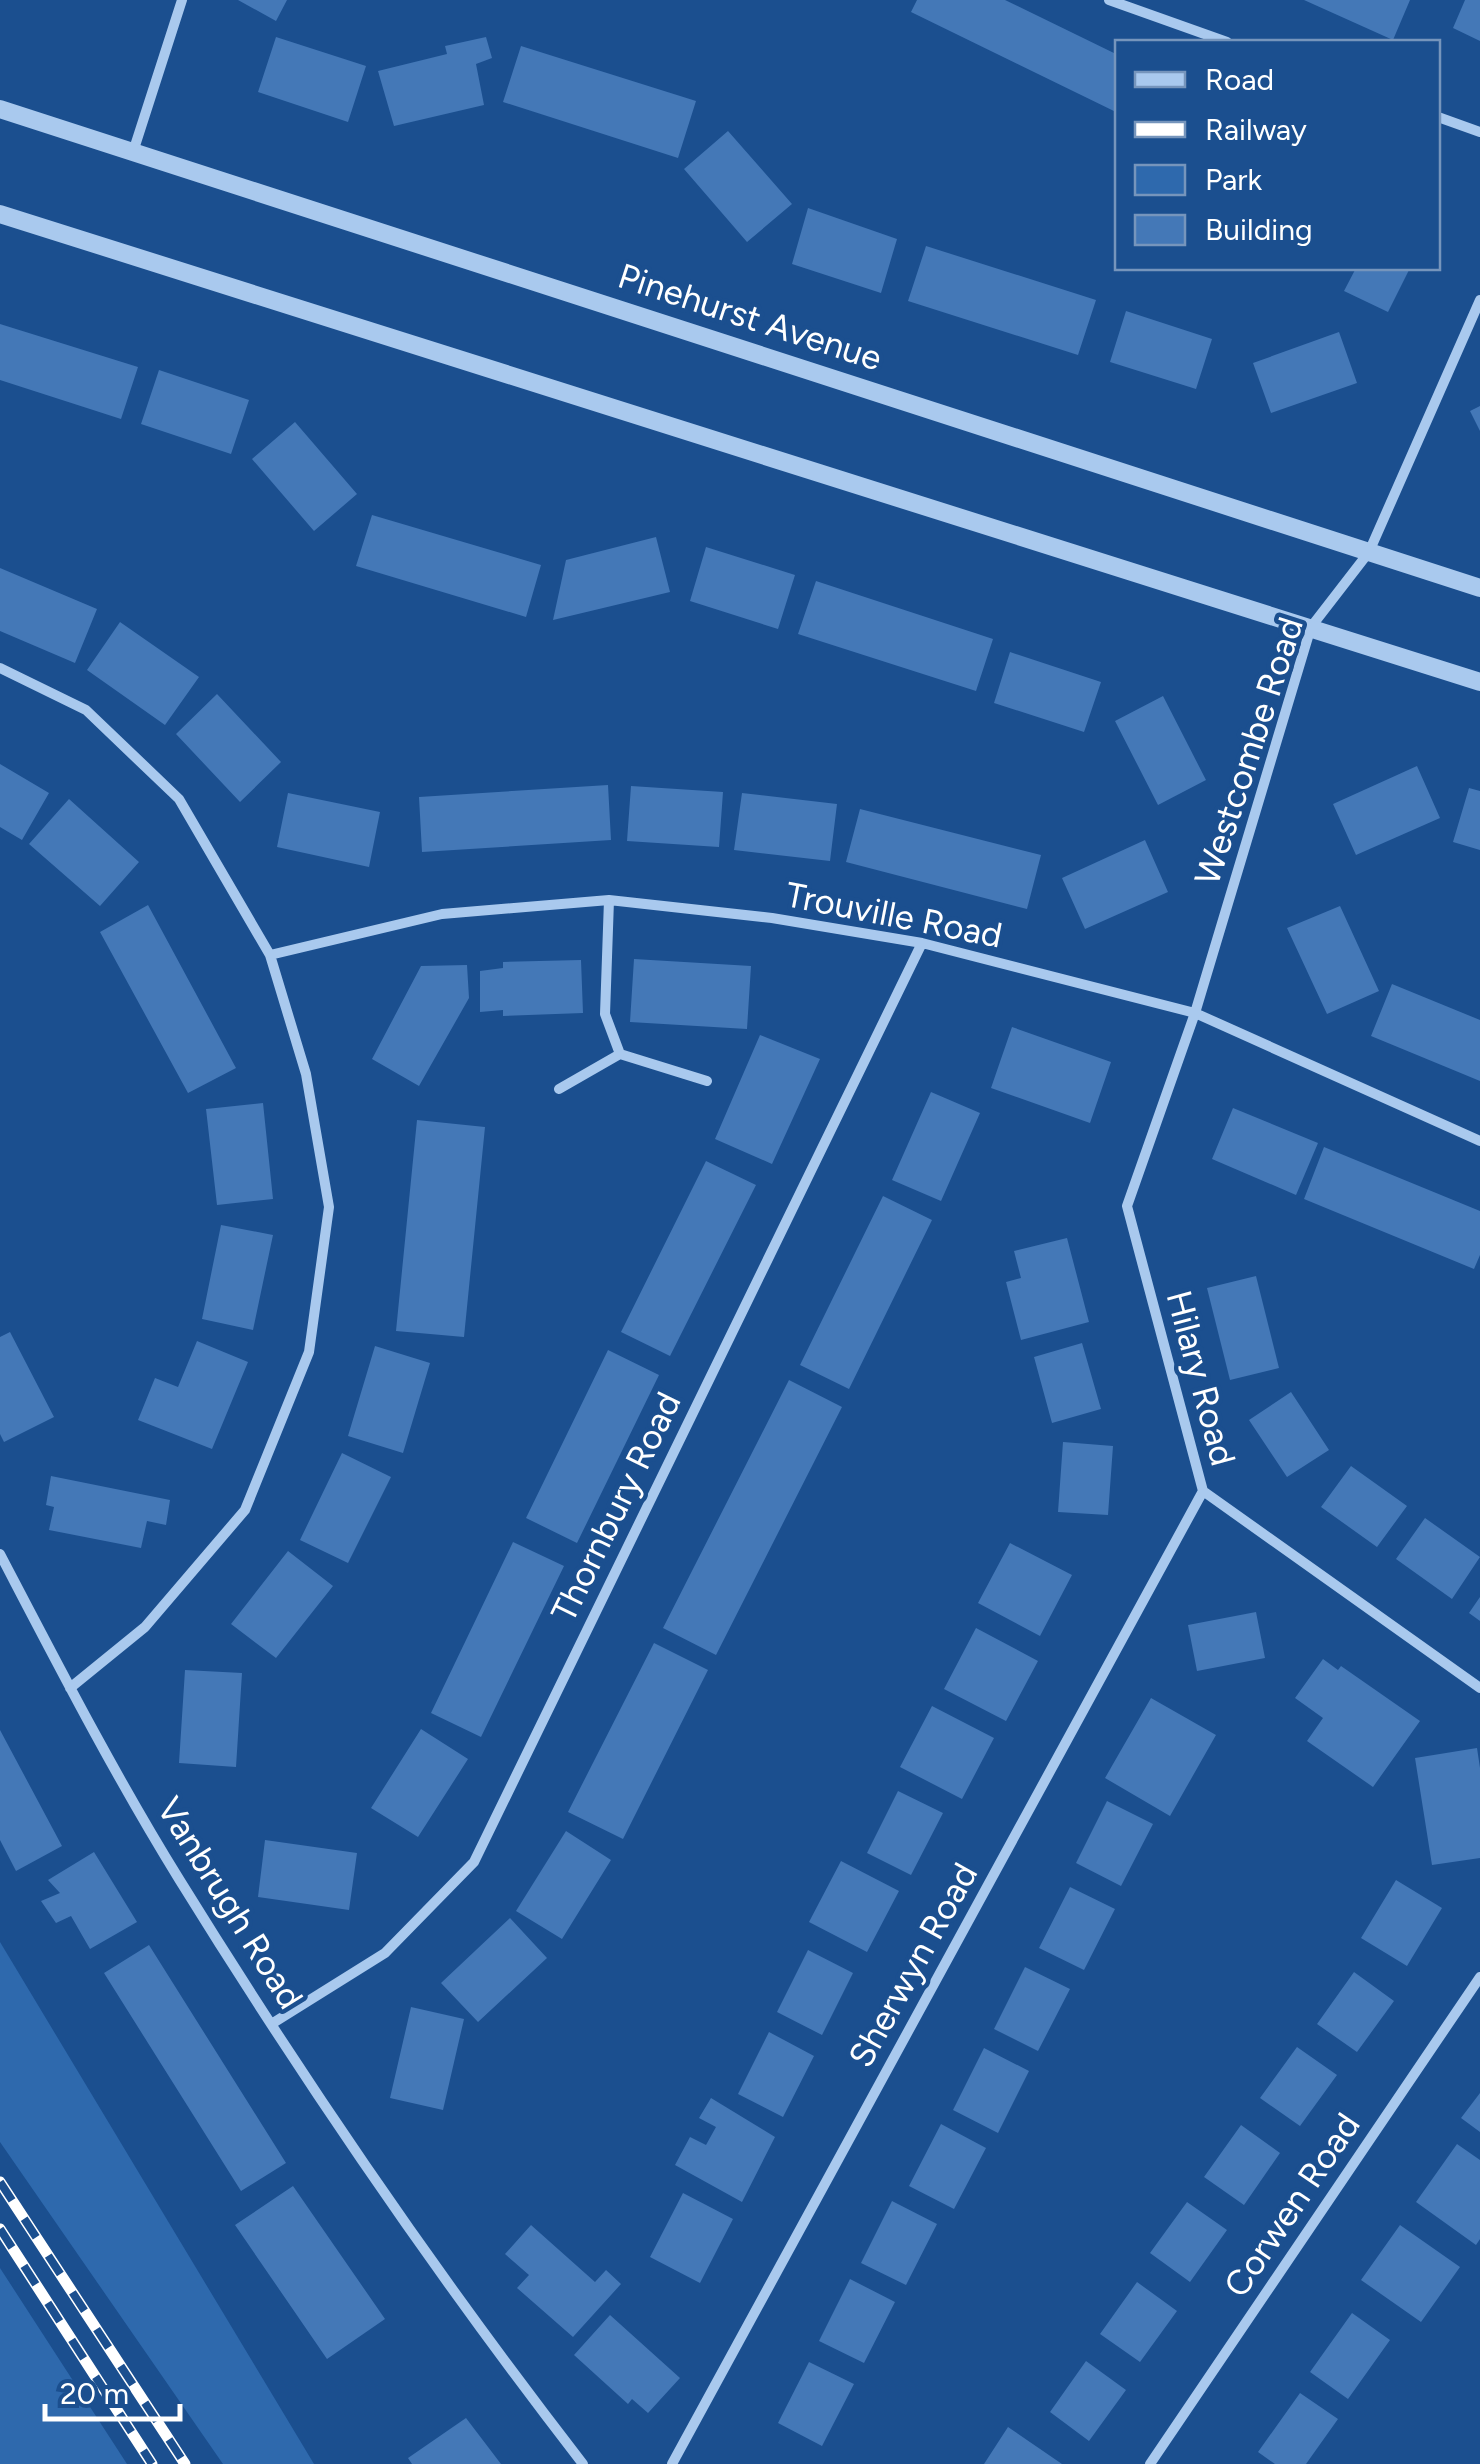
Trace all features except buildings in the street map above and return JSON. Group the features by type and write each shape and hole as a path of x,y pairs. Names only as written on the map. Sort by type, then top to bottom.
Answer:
{"street":[{"path":"133,152 182,0"},
{"path":"1109,0 1221,40"},
{"name":"Pinehurst Avenue","path":"0,109 1480,588"},
{"path":"1440,118 1480,132"},
{"path":"0,214 1480,682"},
{"name":"Westcombe Road","path":"1196,1013 1311,627 1369,552 1480,300"},
{"path":"0,668 86,710 179,799 270,955 306,1074 329,1208 310,1352 246,1510 145,1627 70,1688"},
{"path":"609,900 605,1014 620,1054"},
{"name":"Trouville Road","path":"270,955 442,914 609,900 772,918 922,943 1196,1013 1480,1140"},
{"name":"Thornbury Road","path":"273,2023 385,1953 474,1862 922,943"},
{"name":"Hilary Road","path":"1196,1013 1127,1206 1203,1492 1480,1688"},
{"path":"559,1089 620,1054 707,1081"},
{"name":"Sherwyn Road","path":"672,2464 1203,1492"},
{"name":"Vanbrugh Road","path":"0,1554 70,1688 178,1878 435,2268 583,2464"},
{"name":"Corwen Road","path":"1150,2464 1480,1977"}],"green space":[{"path":"0,1942 314,2464 223,2464 0,2142"},
{"path":"0,2268 127,2464 0,2464"}],"railway":[{"path":"0,2182 185,2464"},
{"path":"0,2229 152,2464"}]}
